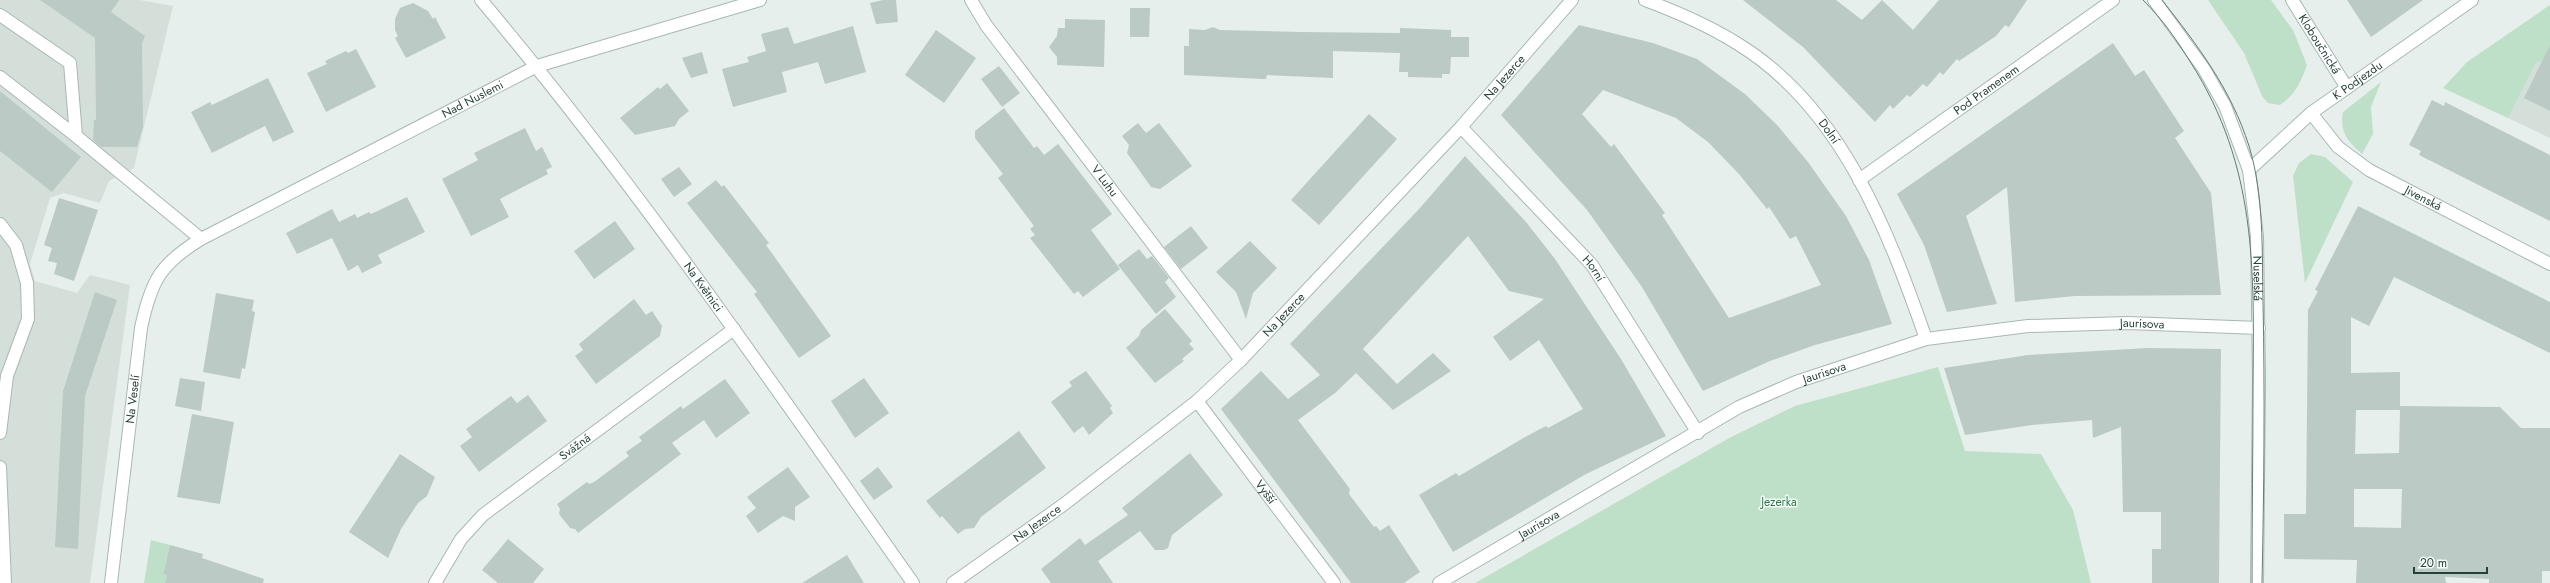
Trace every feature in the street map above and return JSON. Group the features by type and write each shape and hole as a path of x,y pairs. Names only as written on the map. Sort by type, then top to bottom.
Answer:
{"street":[{"name":"Na Květnici","path":"481,0 537,66 734,329 913,583"},
{"name":"Nad Nuslemi","path":"202,239 537,66 760,0"},
{"name":"V Luhu","path":"971,0 991,31 1241,360"},
{"name":"Na Jezerce","path":"953,583 1063,505 1197,401 1241,360 1461,127 1572,0"},
{"name":"Dolní","path":"1644,0 1689,16 1739,44 1771,69 1807,104 1836,141 1859,180 1899,262 1926,339"},
{"name":"Pod Pramenem","path":"1859,180 2113,0"},
{"name":"Nuselská","path":"2154,0 2204,69 2221,99 2249,170 2257,236 2259,328 2257,583"},
{"name":"Kloboučnická","path":"2292,0 2347,88"},
{"name":"K Podjezdu","path":"2249,170 2311,113 2472,0"},
{"path":"0,15 70,63 76,136"},
{"path":"0,77 76,136 202,239"},
{"name":"Jivenská","path":"2311,113 2338,147 2368,170 2550,264"},
{"name":"Horní","path":"1461,127 1592,265 1698,433"},
{"path":"0,224 16,245 27,283 28,319 2,396 0,433"},
{"name":"Na Veselí","path":"111,583 141,328 146,305 161,272 169,261 202,239"},
{"name":"Jaurisova","path":"1439,583 1698,433 1739,407 1767,394 1926,339 2028,326 2127,324 2259,328"},
{"name":"Svážná","path":"435,583 461,539 483,515 734,329"},
{"name":"Vyšší","path":"1197,401 1334,583"},
{"path":"0,467 5,583"}],"shaded area":[{"path":"0,0 140,0 173,6 134,168 109,181 100,203 64,193 50,198 30,264 35,281 77,293 90,275 130,285 90,583 0,583"},
{"path":"2550,60 2550,138 2508,118 2536,63"}],"green space":[{"path":"2208,0 2271,0 2293,30 2307,65 2297,88 2290,97 2280,105 2268,103 2262,96 2244,53"},
{"path":"2550,5 2550,60 2536,63 2508,118 2443,88 2467,62"},
{"path":"2381,82 2371,107 2373,134 2362,154 2346,136 2342,125 2343,112"},
{"path":"2311,154 2325,157 2353,182 2305,283 2293,176 2299,163"},
{"name":"Jezerka","path":"1938,367 1965,451 2041,454 2073,510 2091,583 1475,583 1731,437 1795,406"},
{"path":"151,540 170,545 163,574 167,575 165,583 144,583"}],"building":[{"path":"40,0 119,0 111,12 145,36 142,43 143,127 137,147 101,147 93,140 94,120 96,120 95,38"},
{"path":"883,0 896,0 898,22 876,24 870,3"},
{"path":"1743,0 1836,0 1862,20 1882,0 1913,30 1939,0 2027,0 2009,27 2005,25 1996,36 1959,61 1957,59 1943,75 1940,72 1927,87 1923,84 1910,97 1907,95 1893,109 1890,105 1875,122 1803,47"},
{"path":"2347,0 2423,0 2371,37"},
{"path":"413,3 428,11 433,19 435,17 446,38 406,58 395,38 398,36 395,30 395,19 400,8"},
{"path":"1130,8 1150,8 1149,37 1130,37"},
{"path":"1065,19 1105,20 1104,67 1057,65 1057,57 1049,47 1057,36 1058,28 1065,28"},
{"path":"1579,25 1653,43 1697,59 1745,94 1777,125 1808,162 1846,216 1869,260 1892,324 1815,345 1770,361 1703,391 1642,287 1587,210 1501,115","holes":["1603,90 1676,118 1708,142 1739,174 1767,209 1769,207 1790,239 1796,236 1821,285 1729,318 1662,215 1665,213 1614,144 1611,147 1582,114"]},
{"path":"853,26 866,72 825,84 818,62 782,72 787,92 733,107 722,69 749,62 747,57 766,51 761,34 788,27 794,44"},
{"path":"1213,27 1220,30 1301,32 1400,33 1400,28 1451,30 1451,37 1469,37 1469,57 1451,57 1450,74 1442,74 1442,78 1408,77 1408,72 1399,72 1400,53 1333,51 1333,78 1267,75 1266,79 1262,79 1184,75 1184,46 1189,46 1189,29 1205,30"},
{"path":"936,30 976,58 944,103 905,75"},
{"path":"2113,43 2135,76 2144,70 2184,131 2175,138 2211,193 2221,295 2075,296 2015,302 2007,187 1966,216 1997,304 1947,312 1924,245 1897,194"},
{"path":"2550,45 2550,111 2524,98"},
{"path":"356,49 376,87 326,112 307,73 327,64 325,61 346,51 348,53"},
{"path":"702,52 708,73 691,78 682,58"},
{"path":"999,66 1020,93 1002,107 981,79"},
{"path":"268,78 294,132 273,142 265,126 212,153 191,112 210,102 212,105"},
{"path":"667,83 689,111 679,119 675,126 635,135 620,118 658,87 660,89"},
{"path":"0,91 81,157 52,192 0,151"},
{"path":"2432,100 2444,106 2445,102 2550,155 2550,221 2419,155 2421,151 2409,145"},
{"path":"1004,108 1034,148 1037,146 1044,155 1058,144 1112,214 1091,230 1120,269 1083,297 1078,291 1074,294 1030,238 1035,235 1030,229 1034,226 998,178 1003,174 975,138 975,131"},
{"path":"1369,114 1397,139 1319,225 1291,200"},
{"path":"1138,123 1146,133 1159,123 1192,166 1160,189 1151,187 1127,153 1129,145 1122,136"},
{"path":"525,128 536,151 542,147 552,167 546,170 548,174 500,199 509,217 471,236 442,179 478,160 474,153"},
{"path":"1465,156 1526,222 1555,259 1621,359 1666,436 1586,474 1453,552 1419,495 1456,473 1459,476 1527,436 1546,426 1548,428 1583,409 1539,340 1510,361 1493,337 1544,299 1509,291 1468,236 1363,349 1397,384 1433,353 1451,371 1393,410 1356,373 1335,393 1298,420 1350,489 1349,494 1374,527 1376,526 1380,531 1389,525 1420,572 1404,583 1351,583 1221,409 1261,371 1288,399 1320,375 1290,344 1420,208"},
{"path":"679,167 692,184 674,197 661,179"},
{"path":"716,180 722,187 724,185 769,243 766,245 831,336 799,358 754,294 757,292 687,203"},
{"path":"407,197 425,232 378,255 382,263 362,273 358,265 348,271 332,238 297,254 286,233 332,209 339,222 355,214 357,218 369,212 371,214"},
{"path":"59,198 98,210 74,281 54,274 57,263 48,261 52,248 44,245"},
{"path":"2358,206 2550,302 2550,353 2394,277 2369,326 2351,317 2351,373 2400,372 2400,406 2500,407 2521,428 2550,428 2550,571 2542,571 2542,583 2489,583 2489,579 2445,577 2446,583 2356,583 2357,560 2284,559 2284,514 2306,514 2308,310 2318,291 2315,290","holes":["2356,410 2400,410 2399,453 2355,454","2354,489 2402,489 2401,528 2354,527"]},
{"path":"615,221 635,249 594,279 574,251"},
{"path":"1191,226 1208,248 1181,269 1164,247"},
{"path":"1250,241 1277,268 1253,293 1246,319 1236,292 1216,272"},
{"path":"1139,249 1147,259 1152,256 1169,278 1165,282 1176,297 1156,314 1118,265"},
{"path":"95,292 117,300 85,396 78,549 55,547 63,391"},
{"path":"216,293 254,300 252,311 255,312 245,369 242,368 240,379 203,372"},
{"path":"634,299 646,315 652,311 662,326 660,336 596,384 575,356 583,350 579,344"},
{"path":"1165,309 1192,341 1189,344 1194,349 1182,359 1184,361 1155,383 1126,348 1139,336 1141,330"},
{"path":"2148,348 2221,349 2219,583 2152,583 2152,549 2161,549 2161,512 2123,512 2121,427 2093,438 2092,420 2032,425 1965,435 1944,368 2028,355"},
{"path":"1086,371 1112,406 1110,408 1113,413 1089,435 1083,426 1074,433 1051,402 1072,386 1069,382"},
{"path":"180,378 205,382 201,411 175,406"},
{"path":"864,378 889,413 855,438 831,401"},
{"path":"725,379 750,413 716,438 704,420 672,443 681,454 578,533 575,529 570,528 559,514 560,509 557,504 587,482 589,484 594,482 629,456 626,452 642,441 639,437 681,406 683,409"},
{"path":"528,395 547,421 479,472 460,446 472,437 466,429 511,396 517,403"},
{"path":"192,414 234,422 220,504 177,497"},
{"path":"1019,431 1046,468 981,517 974,528 965,529 958,534 942,516 940,518 926,501"},
{"path":"1190,453 1223,495 1172,535 1168,548 1164,550 1155,550 1140,531 1098,561 1113,583 1051,583 1041,569 1080,538 1085,545 1128,515 1122,508"},
{"path":"400,454 435,477 427,496 418,503 401,529 388,558 349,532"},
{"path":"788,467 810,497 795,507 795,521 783,516 758,533 746,516 756,508 747,497"},
{"path":"878,467 893,487 874,500 860,481"},
{"path":"508,539 544,569 533,583 498,583 482,570"},
{"path":"170,545 203,554 202,558 264,579 263,583 165,583 167,575 163,574"},
{"path":"847,555 864,583 802,583"}],"tram line":[{"path":"2143,0 2175,38 2213,102 2229,141 2240,180 2247,219 2253,300 2252,583"},
{"path":"2162,0 2201,51 2223,87 2242,125 2254,165 2260,203 2264,336 2262,583"}]}
